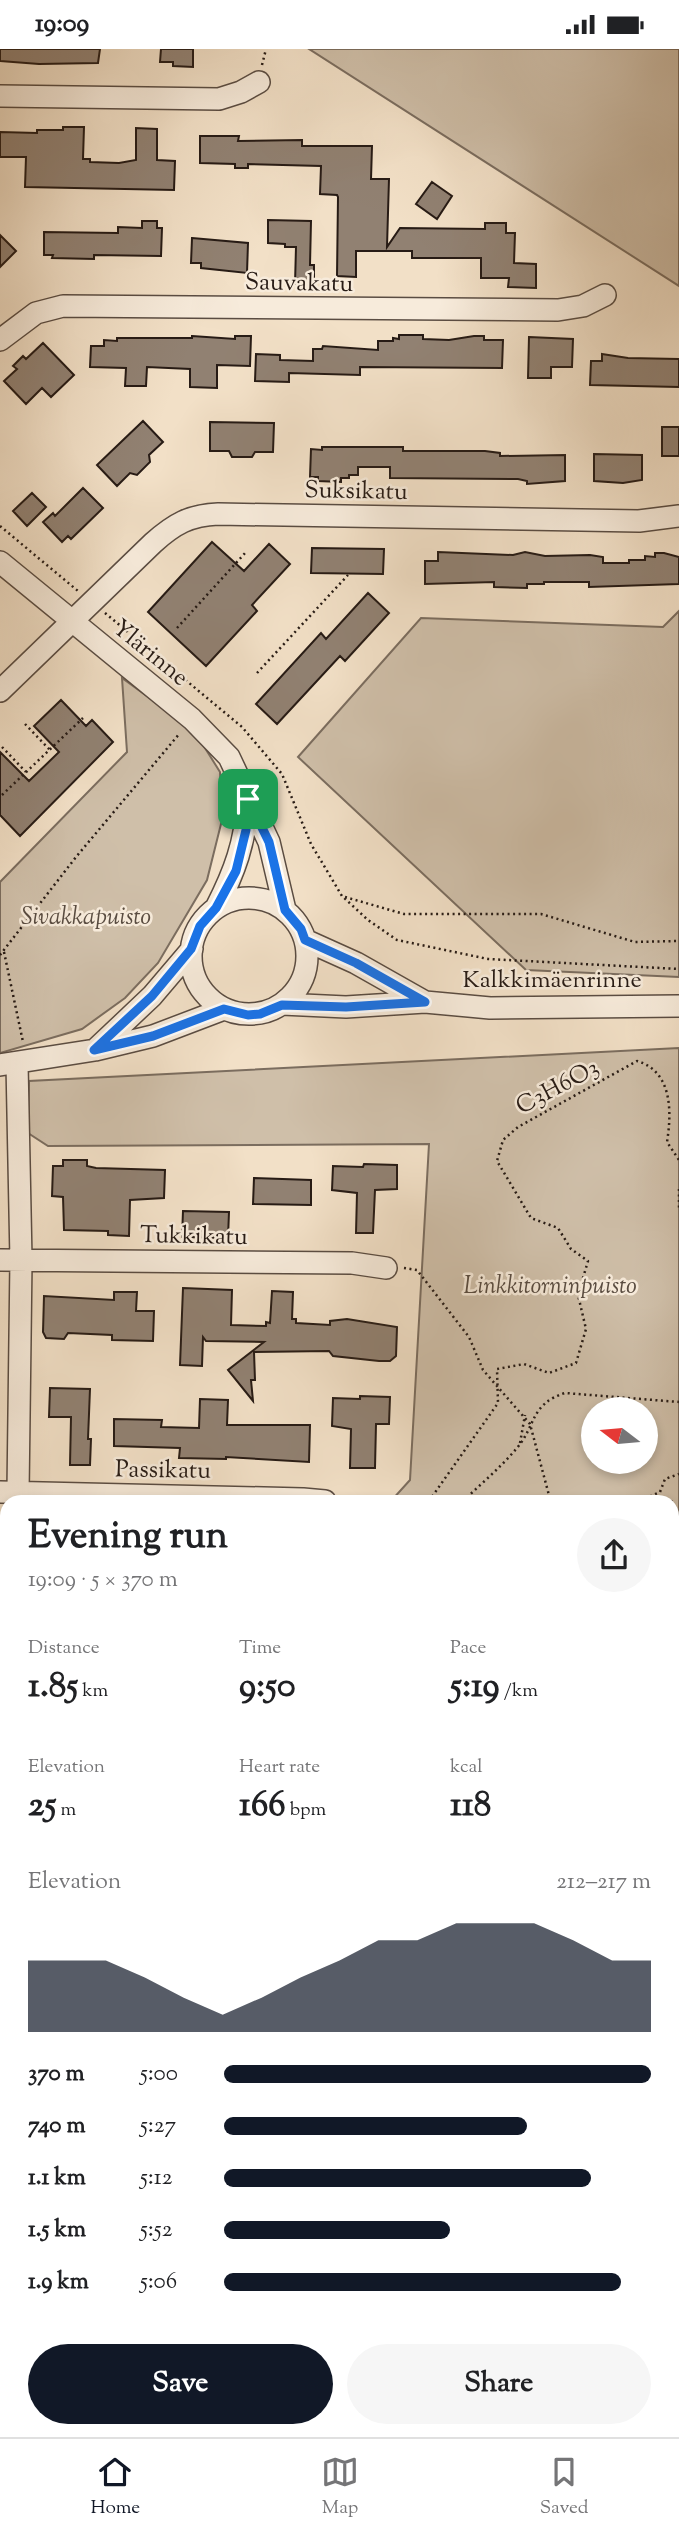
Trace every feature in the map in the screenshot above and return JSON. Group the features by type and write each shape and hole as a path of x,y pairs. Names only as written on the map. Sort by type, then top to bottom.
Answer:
{"street":[{"path":"0,96 219,99 241,92 259,82"},
{"name":"Sauvakatu","path":"0,340 36,313 63,306 558,310 583,306 606,295"},
{"name":"Suksikatu","path":"0,691 171,527 190,517 202,515 639,521 679,516"},
{"name":"Ylärinne","path":"0,562 192,719 229,757 269,842 285,910"},
{"name":"Ylärinne","path":"216,908 236,871 246,830 248,799"},
{"path":"94,1050 152,996 191,949 200,926 216,908 239,899 251,898 285,910 301,929 305,940 307,952 304,976 292,997 282,1005 260,1014 248,1015 224,1009 205,994 193,973 191,949"},
{"name":"Kalkkimäenrinne","path":"305,940 356,963 425,1002"},
{"name":"Kalkkimäenrinne","path":"282,1005 346,1007 425,1002 490,1007 679,1006"},
{"path":"9,1492 15,1064 153,1036 224,1009"},
{"name":"Tukkikatu","path":"11,1260 352,1263 386,1268"},
{"name":"Passikatu","path":"9,1492 135,1495"}],"path":[{"path":"177,628 246,552"},
{"path":"257,673 348,575"},
{"path":"0,955 76,857 208,698 242,727 282,774 312,844 342,896 368,920 397,940 488,959 679,969"},
{"path":"2,795 83,718"},
{"path":"25,724 50,750"},
{"path":"2,747 26,772"},
{"path":"342,896 404,914 541,914 635,942 679,941"},
{"path":"4,952 15,1064"},
{"name":"C3H6O3","path":"433,1495 498,1403 497,1369 524,1364 549,1373 576,1363 586,1329 578,1295 588,1261 571,1249 558,1228 531,1217 497,1161 503,1140 518,1127 637,1061 651,1065 663,1078 670,1122 667,1142 679,1160"},
{"path":"679,1189 679,1210"},
{"path":"386,1268 417,1270 469,1336 483,1370 525,1415 530,1424 549,1495"},
{"path":"469,1495 519,1446 548,1398 565,1393 679,1402"},
{"path":"519,1446 525,1415"},
{"path":"653,1495 660,1492 665,1479 679,1474"}],"green space":[{"path":"309,49 679,49 679,286"},
{"path":"679,611 679,977 526,970 298,757 421,618 663,627"},
{"name":"Sivakkapuisto","path":"122,678 166,710 200,740 220,772 222,820 207,880 158,963 125,998 82,1029 0,1053 0,882 127,752"},
{"name":"Linkkitorninpuisto","path":"679,1048 679,1495 396,1495 410,1480 429,1144 48,1146 28,1133 29,1081"}],"building":[{"path":"0,49 100,49 98,63 39,64 0,61"},
{"path":"161,49 193,49 193,67 160,62"},
{"path":"63,127 84,127 83,159 90,159 90,162 119,163 136,160 136,128 157,129 157,160 175,161 174,190 25,187 26,157 0,157 0,132 37,133 37,130 63,130"},
{"path":"200,136 239,136 238,141 302,140 302,146 372,146 371,179 389,179 387,247 400,228 485,229 485,223 506,223 506,233 515,233 514,263 536,264 536,288 508,287 509,278 481,278 481,258 412,258 412,251 356,251 356,277 337,276 338,197 320,194 321,166 248,164 248,168 235,168 235,164 200,163"},
{"path":"432,182 452,196 437,219 416,204"},
{"path":"268,220 311,221 310,265 314,265 314,284 295,284 296,247 268,243"},
{"path":"142,221 157,221 157,228 162,228 161,256 94,255 94,259 52,258 53,255 44,255 44,232 118,233 118,227 142,228"},
{"path":"0,235 16,251 0,267"},
{"path":"192,238 248,243 247,273 201,268 201,263 191,263"},
{"path":"399,335 423,335 423,339 449,340 484,336 484,340 503,340 502,368 360,367 360,375 289,373 289,382 255,381 256,354 280,355 280,360 313,361 313,349 322,349 323,346 378,350 378,341 393,341 393,338 399,339"},
{"path":"192,336 235,339 235,336 251,336 250,366 217,365 217,388 190,387 190,369 147,367 146,386 125,386 126,368 90,367 91,346 104,346 104,340"},
{"path":"529,337 573,339 572,367 551,367 551,378 528,378"},
{"path":"43,343 74,375 51,397 42,388 26,404 4,381 17,369 13,366 23,356 26,359"},
{"path":"602,354 628,358 679,359 679,387 590,385 591,361 602,361"},
{"path":"143,421 163,442 149,455 150,462 137,475 130,473 117,486 97,465"},
{"path":"210,422 274,423 273,452 255,452 252,457 232,457 229,451 210,451"},
{"path":"662,427 679,427 679,456 662,456"},
{"path":"322,447 485,451 500,453 500,456 565,455 565,481 527,484 527,481 518,479 390,478 390,467 358,467 358,475 341,478 341,482 318,481 318,477 310,477 311,449 322,450"},
{"path":"594,454 642,455 642,480 623,483 594,481"},
{"path":"83,488 103,508 71,539 68,536 62,542 43,522 53,513 55,516"},
{"path":"32,493 46,507 27,526 13,511"},
{"path":"212,542 244,571 269,544 290,564 252,605 257,611 206,666 148,612"},
{"path":"312,548 384,549 383,574 311,573"},
{"path":"438,552 590,555 603,557 603,563 629,563 629,560 645,560 645,556 655,557 655,553 664,553 679,557 679,584 589,587 589,582 544,582 527,584 527,588 494,587 494,582 425,584 425,561 438,561"},
{"path":"368,593 389,613 345,661 340,656 277,724 256,704 321,633 326,639"},
{"path":"61,700 86,726 92,720 113,742 20,836 0,815 0,752 29,781 59,752 34,726"},
{"path":"63,1160 87,1160 87,1166 96,1168 165,1170 164,1198 130,1200 129,1236 108,1235 108,1231 64,1230 63,1197 52,1196 53,1166 63,1166"},
{"path":"364,1164 397,1165 397,1189 375,1190 373,1233 356,1233 357,1193 332,1190 333,1166 363,1167"},
{"path":"254,1178 311,1180 311,1205 253,1204"},
{"path":"183,1211 229,1212 228,1238 182,1237"},
{"path":"183,1288 232,1290 231,1325 266,1326 266,1322 270,1323 272,1291 293,1292 292,1319 296,1319 296,1323 330,1325 330,1321 347,1319 397,1327 396,1356 390,1361 379,1361 333,1356 329,1351 254,1352 255,1380 251,1380 253,1401 228,1370 264,1342 206,1341 203,1337 202,1366 180,1365"},
{"path":"114,1292 137,1292 136,1311 154,1311 153,1341 112,1340 112,1335 68,1333 64,1339 46,1338 43,1332 44,1296 114,1300"},
{"path":"50,1388 90,1389 90,1465 70,1465 71,1417 49,1417"},
{"path":"360,1396 390,1397 389,1424 376,1424 375,1468 350,1468 351,1429 332,1426 333,1398 360,1399"},
{"path":"200,1399 228,1400 227,1425 310,1425 309,1462 226,1457 179,1458 180,1448 114,1446 114,1419 162,1420 161,1427 199,1428"}],"route":[{"path":"248,799 269,842 285,910 294,918 305,940 356,963 425,1002 346,1007 282,1005 260,1014 248,1015 224,1009 153,1036 94,1050 152,996 191,949 200,926 216,908 236,871 246,830 248,799"}]}
